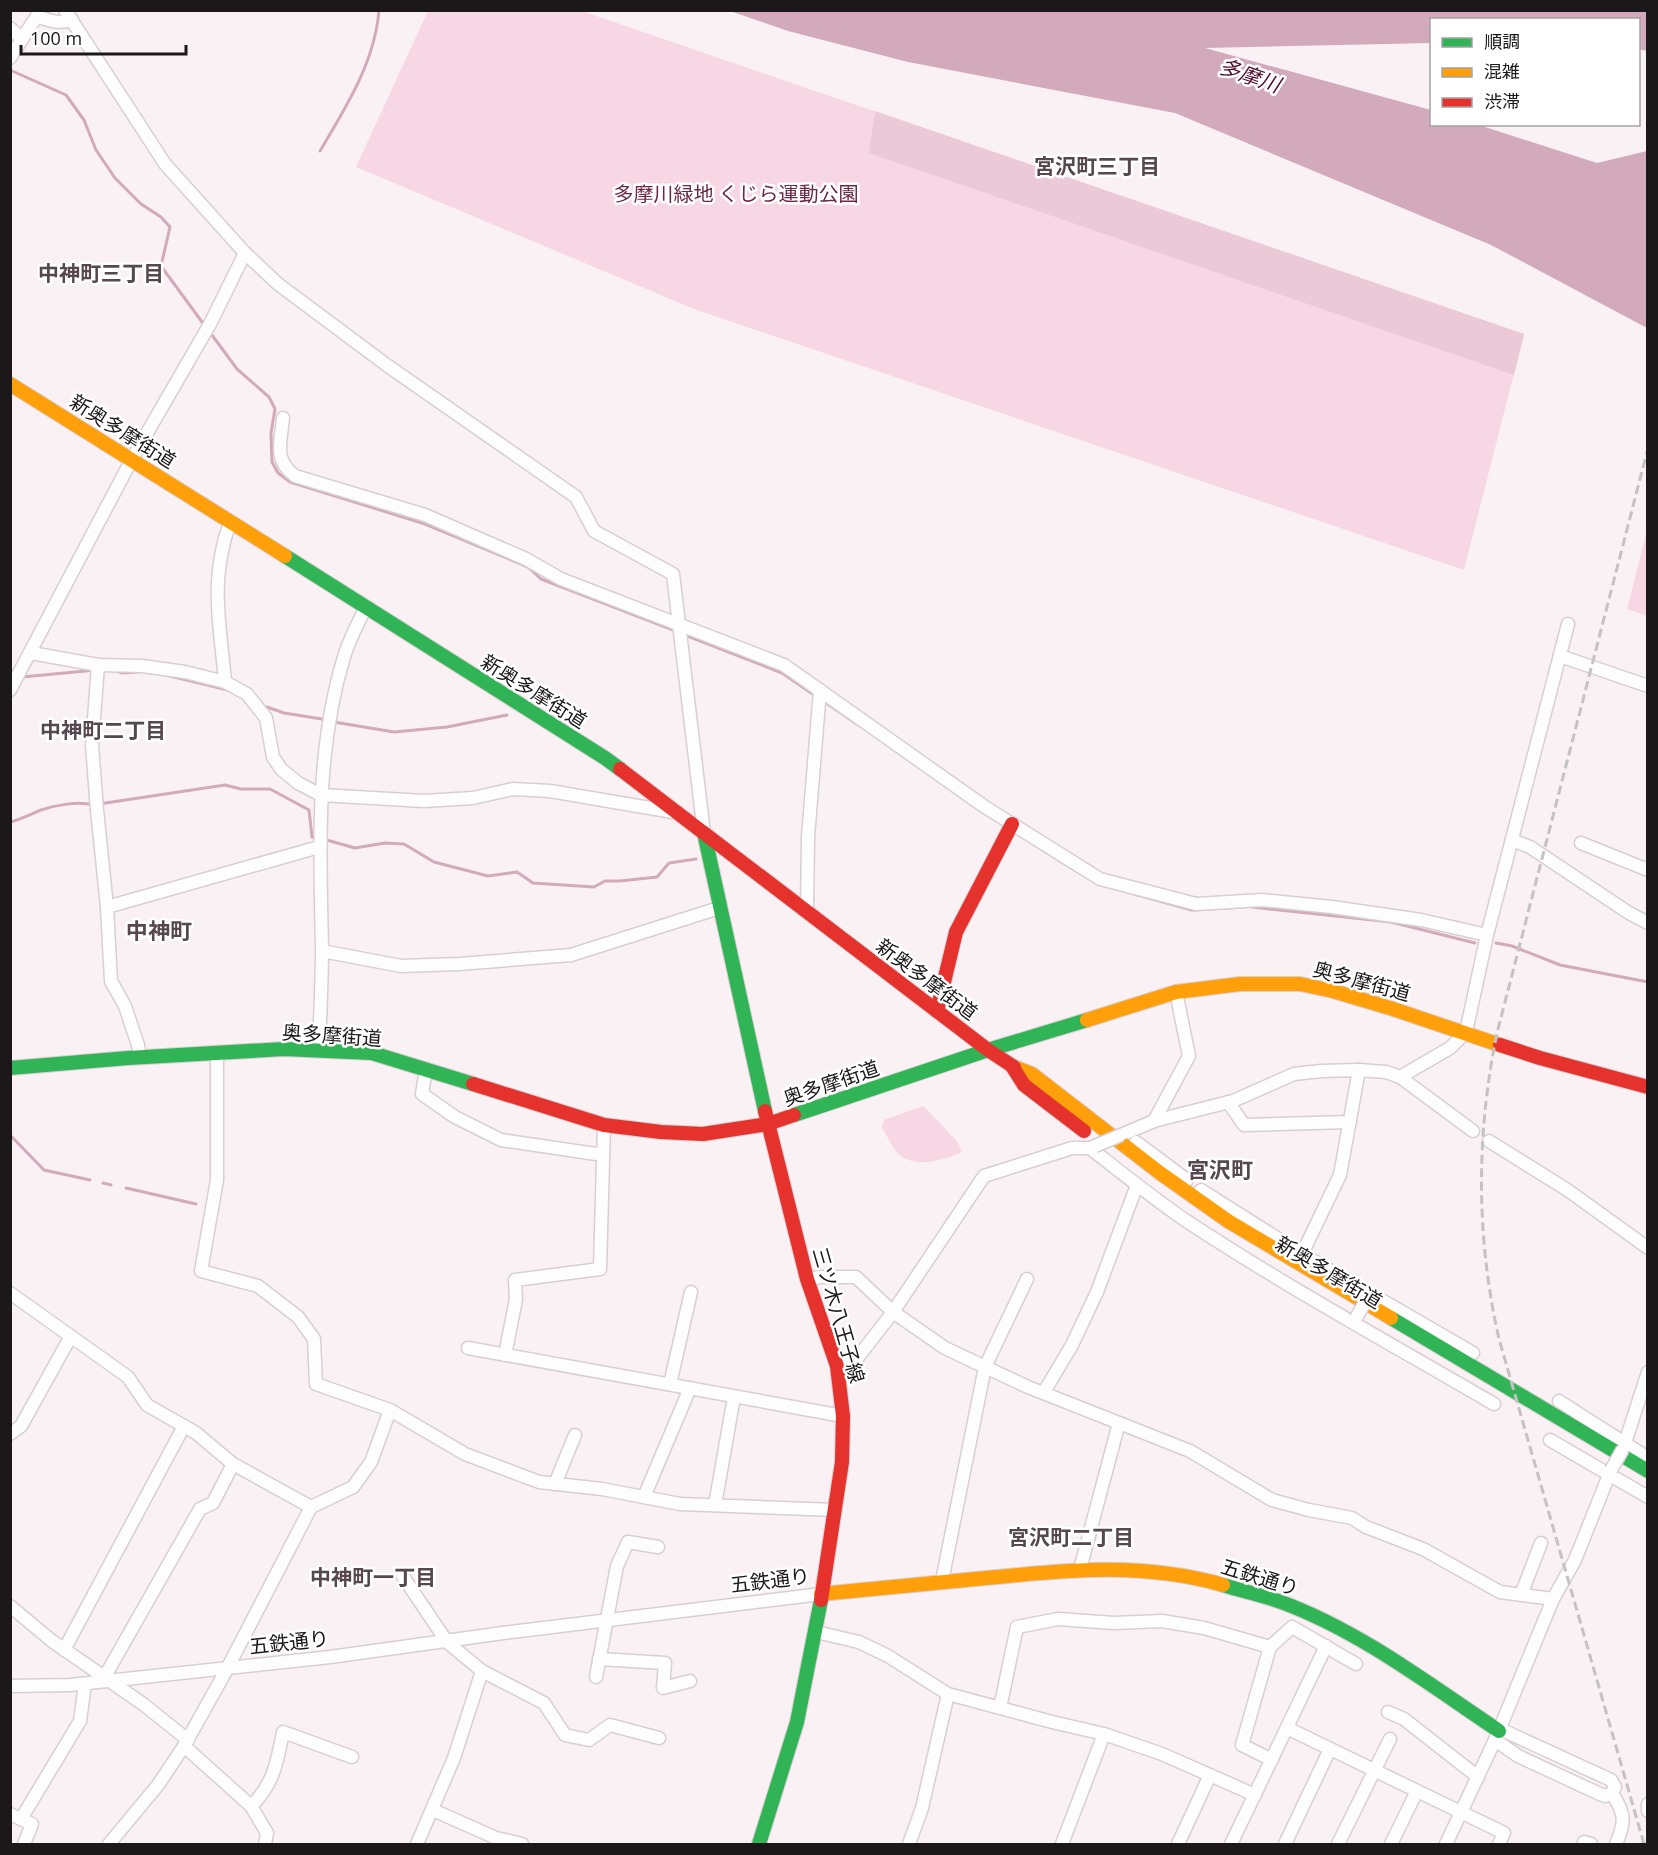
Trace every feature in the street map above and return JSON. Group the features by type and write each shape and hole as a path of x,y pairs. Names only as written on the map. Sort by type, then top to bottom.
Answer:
{"main road":[{"name":"新奥多摩街道","path":"10,384 605,759 988,1050 1012,1066 1032,1074 1160,1173 1228,1221 1647,1470"},
{"path":"937,1011 956,932 1010,828"},
{"name":"三ツ木八王子線","path":"704,833 768,1125 807,1279 837,1366 843,1416 842,1462 816,1632 797,1722 759,1845"},
{"name":"奥多摩街道","path":"12,1067 217,1052 319,1049 372,1053 604,1125 704,1134 768,1125 988,1050 1176,992 1240,984 1300,984 1333,991 1466,1032 1540,1058 1647,1087"},
{"name":"新奥多摩街道","path":"1012,1066 1024,1085 1193,1213 1647,1484"},
{"name":"五鉄通り","path":"822,1594 1080,1569 1149,1571 1204,1580 1281,1602 1337,1628 1397,1663 1498,1733"}],"street":[{"path":"10,58 37,16 50,22 67,18 165,164 245,253 278,284 388,366 576,497 594,531 673,574 704,833"},
{"path":"10,28 22,39"},
{"path":"15,679 31,653 132,459 210,324 245,253"},
{"path":"283,418 280,455 285,469 295,476 424,515 526,559 561,579 680,631 784,664 985,807 1010,828 1100,879 1196,904 1262,900 1332,907 1421,920 1486,935"},
{"path":"225,682 217,612 217,584 222,544 230,522"},
{"path":"319,1049 322,951 319,841 321,795 330,721 344,656 366,607"},
{"path":"1400,1077 1450,1048 1466,1032 1486,935 1569,624"},
{"path":"31,653 98,669 142,666 184,672 225,682 247,694 266,718 273,757 281,769 298,783 321,795 424,801 473,798 513,789 550,791 678,813"},
{"path":"1560,656 1647,686"},
{"path":"98,669 92,745 107,907 111,981 125,1006 140,1057"},
{"path":"807,911 808,837 820,691"},
{"path":"1512,840 1530,847 1629,914 1647,922"},
{"path":"107,907 319,841"},
{"path":"1581,843 1647,870"},
{"path":"322,951 401,966 571,955 719,908"},
{"path":"1154,1121 1189,1056 1176,992"},
{"path":"217,1052 217,1180 201,1271 258,1286 298,1317 314,1339 316,1384 390,1410 465,1454 486,1464 539,1482 602,1489 680,1504 835,1510"},
{"path":"426,1069 422,1094 455,1117 501,1140 603,1155"},
{"path":"837,1366 855,1361 893,1312 984,1176 1072,1148 1092,1147 1154,1121 1228,1102 1294,1074 1321,1071 1386,1072 1400,1077 1473,1131"},
{"path":"1302,1254 1340,1175 1359,1071"},
{"path":"1228,1102 1244,1125 1350,1122"},
{"path":"506,1355 516,1299 515,1280 600,1269 604,1125"},
{"path":"1123,1135 1202,1191 1302,1254 1369,1295 1473,1353"},
{"path":"1490,1142 1566,1190 1647,1248"},
{"path":"1092,1147 1137,1185 1210,1236 1494,1404"},
{"path":"1044,1392 1072,1345 1097,1292 1137,1185"},
{"path":"807,1279 820,1276 856,1277 893,1312 945,1348 1028,1387 1190,1451 1272,1500 1294,1507 1352,1518 1366,1527 1423,1549 1500,1592 1552,1599"},
{"path":"942,1581 985,1367 1027,1279"},
{"path":"670,1384 691,1292"},
{"path":"10,1293 128,1377 147,1405 196,1433 233,1464 311,1507"},
{"path":"1355,1320 1369,1295"},
{"path":"11,1432 21,1426 71,1336"},
{"path":"468,1348 843,1416"},
{"path":"1446,1845 1498,1733 1552,1599 1575,1560 1610,1472 1624,1447 1645,1389 1647,1372"},
{"path":"644,1497 690,1388"},
{"path":"715,1505 734,1397"},
{"path":"1559,1401 1624,1447 1647,1458"},
{"path":"109,1845 158,1785 186,1743 311,1507 353,1486 371,1462 390,1410"},
{"path":"1080,1569 1119,1423"},
{"path":"64,1650 184,1426"},
{"path":"555,1484 574,1435"},
{"path":"1550,1440 1610,1472 1647,1497"},
{"path":"106,1680 200,1509 213,1503 233,1464"},
{"path":"596,1677 617,1566 628,1542 658,1547"},
{"path":"1521,1595 1541,1543"},
{"path":"402,1575 447,1641 482,1671 544,1703 565,1735 589,1740 610,1725 659,1738"},
{"name":"五鉄通り","path":"10,1686 85,1684 227,1669 607,1619 822,1594"},
{"path":"10,1605 64,1650 143,1704 186,1743 250,1806 267,1833 265,1845"},
{"path":"1000,1708 1017,1627 1058,1620 1114,1623 1162,1621 1204,1628 1270,1647"},
{"path":"1272,1760 1242,1745 1270,1647 1292,1627 1356,1664"},
{"path":"816,1632 859,1642 888,1656 948,1694 1104,1734 1162,1754 1255,1795"},
{"path":"1231,1845 1326,1646"},
{"path":"599,1659 665,1663 663,1688 690,1682"},
{"path":"417,1845 454,1758 482,1671"},
{"path":"24,1845 32,1824 16,1816 80,1721 85,1684"},
{"path":"909,1845 922,1808 948,1694"},
{"path":"1388,1712 1404,1719 1478,1777"},
{"path":"1287,1728 1504,1833 1499,1845"},
{"path":"250,1806 264,1794 275,1769 283,1732 352,1757"},
{"path":"1498,1733 1611,1780 1614,1787 1612,1793 1602,1795 1518,1756 1498,1733"},
{"path":"1062,1845 1104,1734"},
{"path":"1338,1845 1390,1739"},
{"path":"1285,1845 1330,1749"},
{"path":"1178,1845 1210,1775"},
{"path":"1391,1845 1417,1791"},
{"path":"1612,1793 1624,1818 1616,1845"},
{"path":"1647,1804 1647,1811"},
{"path":"433,1810 496,1838 522,1845"}],"green space":[{"name":"多摩川緑地 くじら運動公園","path":"428,11 582,11 1524,334 1464,570 694,309 356,167"},
{"path":"1647,530 1647,616 1627,609"},
{"path":"923,1106 956,1140 962,1152 931,1162 915,1162 901,1156 882,1128 884,1120"}],"shaded area":[{"path":"875,111 1524,334 1514,375 869,153"}],"water":[{"name":"多摩川","path":"730,11 1647,11 1647,51 1640,49 1640,18 1430,18 1430,43 1205,48 1430,110 1430,126 1482,126 1597,163 1647,151 1647,328 1491,245 1175,113 908,62 788,31"}],"waterway":[{"path":"45,10 50,15"},
{"path":"320,151 358,84 372,48 379,10"},
{"path":"10,70 66,95 84,120 96,150 115,178 141,204 161,217 170,227 161,266 205,326"},
{"path":"209,331 237,369 269,397 275,409 271,433 272,462 278,473 290,482 425,524 528,567 541,579 676,631"},
{"path":"685,635 782,673 817,697"},
{"path":"22,677 96,670"},
{"path":"114,670 122,673 137,672"},
{"path":"170,676 228,690"},
{"path":"822,700 857,724"},
{"path":"267,707 284,713 328,720"},
{"path":"334,722 394,732 447,727 507,715"},
{"path":"99,804 225,785 241,789 270,789 309,810 312,837 316,838"},
{"path":"10,822 53,807 74,804 93,805"},
{"path":"323,839 355,848 385,843 404,844 434,862 488,876 517,872 533,883 594,887 605,881 657,877 669,863 696,859"},
{"path":"1041,849 1078,872"},
{"path":"1134,894 1192,910 1242,907"},
{"path":"1252,907 1391,922 1475,943"},
{"path":"1496,943 1512,946 1560,965 1648,982"},
{"path":"10,1135 44,1170 90,1180"},
{"path":"103,1183 111,1185"},
{"path":"126,1188 196,1204"}],"railway":[{"path":"1644,1844 1499,1339 1486,1262 1482,1148 1490,1071 1497,1033 1648,448"}],"traffic: fast":[{"path":"285,556 620,769"},
{"path":"704,833 765,1111"},
{"path":"794,1115 988,1050 1087,1020"},
{"path":"10,1068 128,1058 284,1049 372,1053 473,1084"},
{"path":"1391,1318 1648,1471"},
{"path":"1223,1585 1281,1602 1339,1628 1394,1660 1499,1731"},
{"path":"759,1844 797,1722 821,1600"}],"traffic: slow":[{"path":"10,384 285,556"},
{"path":"1087,1020 1176,992 1240,984 1300,984 1390,1008 1500,1045"},
{"path":"1014,1067 1032,1074 1160,1173 1228,1221 1391,1318"},
{"path":"821,1594 1046,1572 1105,1570 1163,1573 1223,1585"}],"traffic: jam":[{"path":"620,769 988,1050 1014,1067"},
{"path":"937,1011 956,932 1012,824"},
{"path":"1500,1045 1648,1087"},
{"path":"1012,1066 1024,1085 1084,1131"},
{"path":"473,1084 604,1125 661,1132 703,1134 768,1124 794,1115"},
{"path":"765,1111 807,1279 837,1366 843,1416 842,1462 821,1600"}],"district":[{"name":"宮沢町三丁目","path":"1097,166"},
{"name":"中神町三丁目","path":"101,273"},
{"name":"中神町二丁目","path":"103,730"},
{"name":"中神町","path":"159,930"},
{"name":"宮沢町","path":"1220,1169"},
{"name":"宮沢町二丁目","path":"1071,1537"},
{"name":"中神町一丁目","path":"373,1577"}]}
